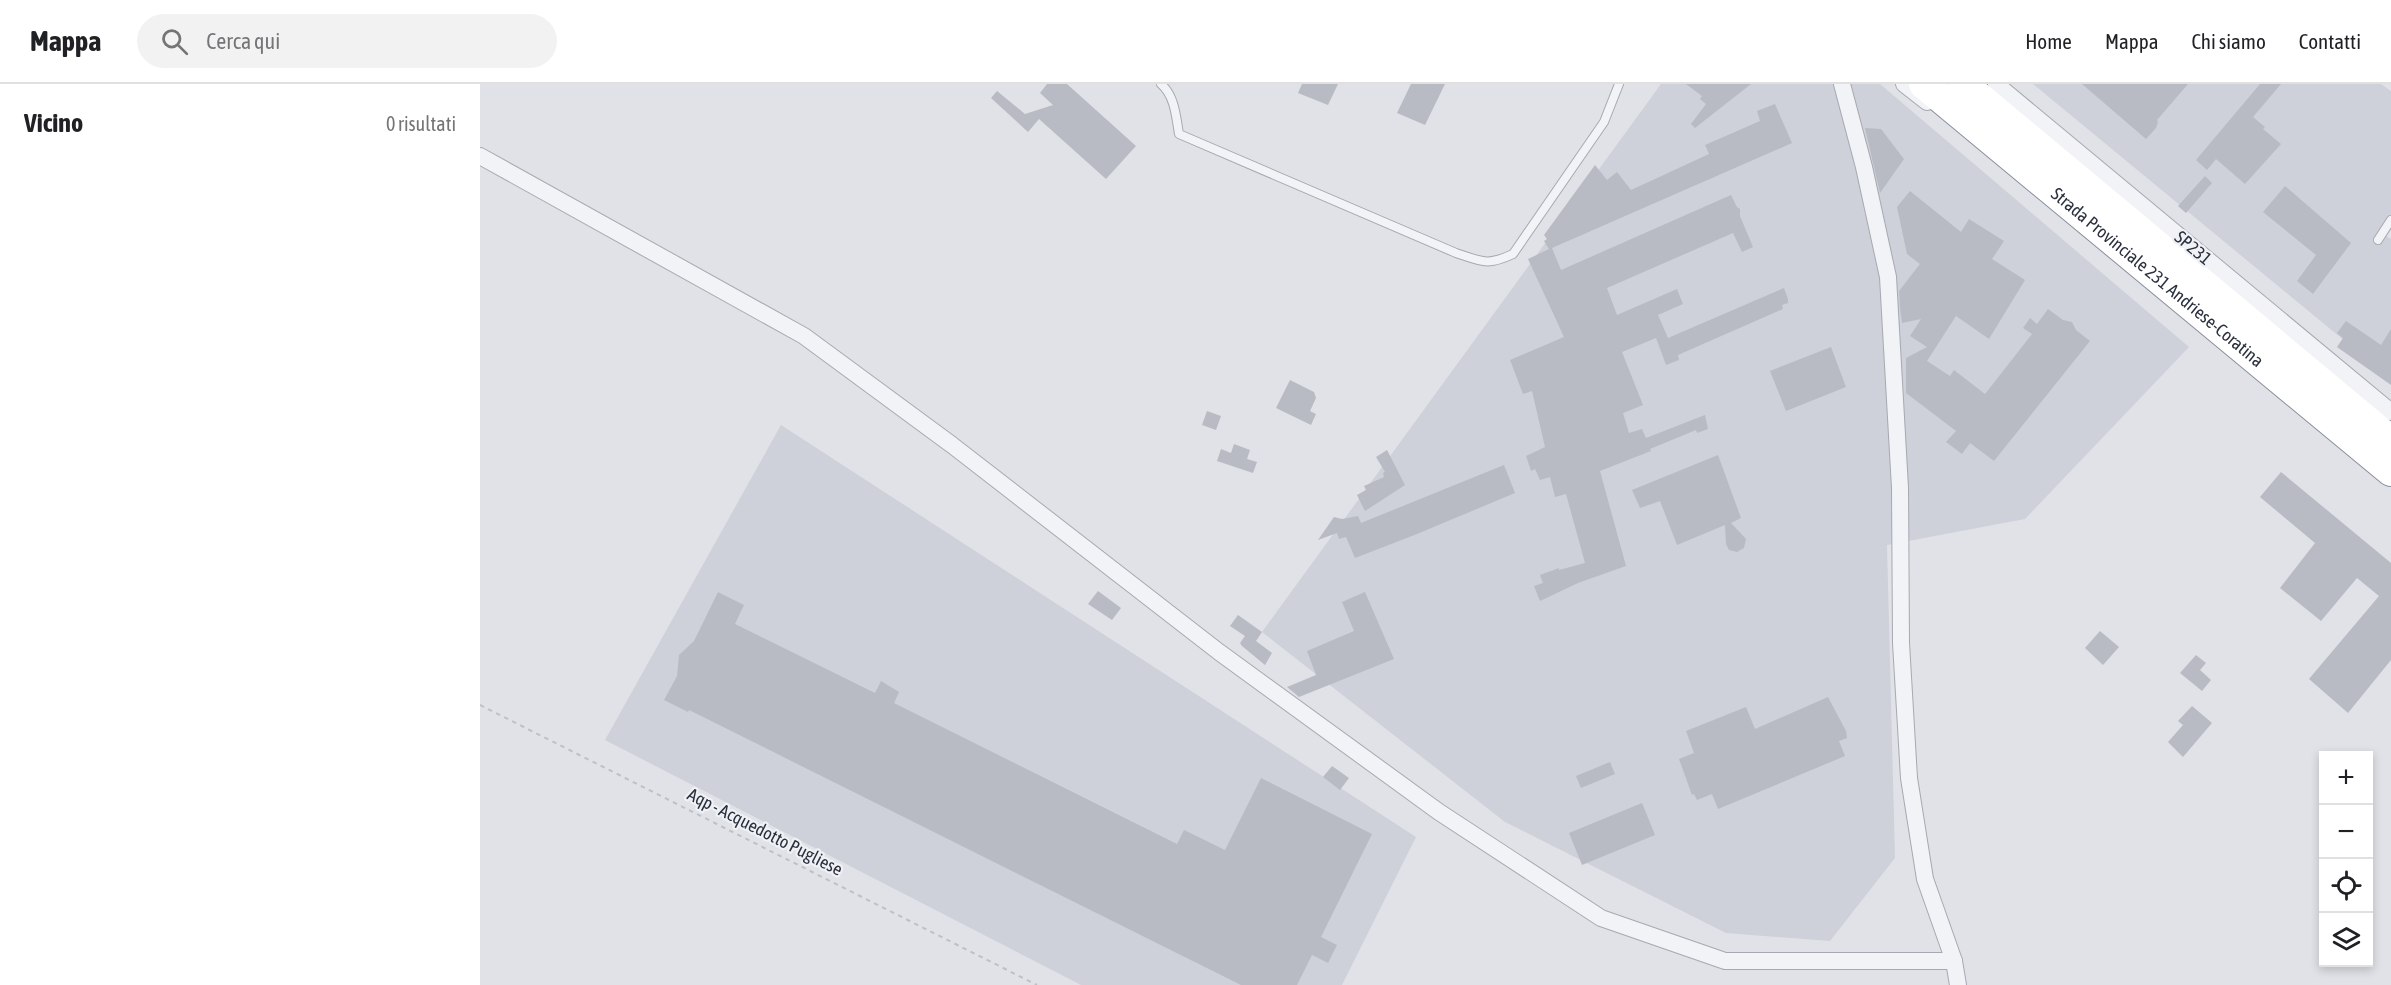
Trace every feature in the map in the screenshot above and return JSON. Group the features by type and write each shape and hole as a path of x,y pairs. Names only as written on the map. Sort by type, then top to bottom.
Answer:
{"highway":[{"name":"Strada Provinciale 231 Andriese-Coratina","path":"1924,84 2391,471"},
{"name":"Strada Provinciale 231 Andriese-Coratina","path":"1963,84 2391,441"}],"street":[{"path":"1842,84 1864,166 1888,277 1900,488 1901,644 1909,778 1925,879 1954,962 1958,985"},
{"path":"1904,84 2391,486"},
{"name":"SP231","path":"1996,84 2391,412"},
{"path":"480,156 804,336 952,445 1248,673 1439,812 1601,918 1725,962 1954,962"}],"lane":[{"path":"1161,84 1166,89 1175,109 1179,134 1456,254 1494,262 1513,254 1604,122 1619,84"},
{"path":"2378,240 2391,220"}],"path":[{"name":"Aqp - Acquedotto Pugliese","path":"480,705 1037,985"}],"shaded area":[{"path":"1661,84 1880,84 2189,347 2025,519 1887,545 1895,858 1830,941 1726,933 1505,822 1262,632"},
{"path":"2033,84 2381,84 2391,91 2391,228 2386,236 2391,239 2391,379"},
{"path":"781,425 1416,837 1342,985 1081,985 605,740"}],"building":[{"path":"1047,84 1067,84 1136,146 1106,179 1039,119 1028,132 991,98 997,91 1025,114 1053,105 1040,93"},
{"path":"1302,84 1338,84 1328,105 1298,93"},
{"path":"1411,84 1445,84 1425,125 1397,113"},
{"path":"1686,84 1751,84 1695,128 1691,124 1706,104 1700,99 1702,96"},
{"path":"2082,84 2188,84 2157,120 2156,128 2146,139"},
{"path":"2260,84 2281,84 2253,117 2281,144 2245,184 2216,159 2207,170 2196,160"},
{"path":"1775,104 1792,143 1552,248 1561,270 1731,195 1740,209 1740,216 1753,247 1742,252 1733,233 1607,288 1617,315 1677,289 1683,304 1658,315 1668,338 1784,288 1788,303 1782,305 1783,309 1678,355 1679,360 1666,365 1656,338 1622,352 1643,405 1623,413 1629,433 1642,429 1646,438 1705,415 1708,429 1697,433 1696,430 1600,471 1626,566 1578,583 1540,601 1534,586 1543,583 1540,575 1559,568 1559,570 1585,563 1566,494 1555,497 1550,477 1540,480 1535,469 1531,471 1526,456 1545,447 1532,391 1523,394 1510,360 1564,337 1528,259 1549,249 1544,241 1547,239 1544,235 1595,165 1607,180 1617,172 1631,190 1709,154 1705,145 1760,121 1757,111"},
{"path":"1865,128 1881,129 1904,159 1880,193"},
{"path":"2205,176 2212,183 2186,213 2178,206"},
{"path":"2285,186 2351,243 2313,294 2297,281 2316,255 2263,212"},
{"path":"1910,191 1961,232 1969,219 2004,241 1992,259 2025,280 1989,339 1956,316 1927,361 1950,376 1954,370 1985,394 2032,334 2023,328 2030,318 2037,324 2048,309 2063,320 2072,322 2076,330 2090,341 1994,461 1970,443 1962,454 1946,442 1956,431 1906,393 1906,358 1927,347 1910,336 1921,319 1902,323 1900,308 1899,291 1920,264 1907,254 1897,207"},
{"path":"2346,321 2381,345 2391,329 2391,385 2337,347 2343,338 2337,333"},
{"path":"1831,347 1846,387 1786,411 1770,371"},
{"path":"1290,380 1314,392 1316,398 1310,411 1316,414 1311,425 1276,408"},
{"path":"1207,411 1221,416 1216,430 1202,425"},
{"path":"1234,444 1250,450 1247,459 1257,462 1253,473 1217,461 1221,449 1231,453"},
{"path":"1387,450 1405,485 1365,511 1357,495 1366,490 1364,486 1384,477 1385,472 1376,457"},
{"path":"1718,455 1741,518 1731,523 1746,539 1744,548 1737,552 1729,550 1726,544 1725,525 1677,545 1660,501 1640,508 1632,490"},
{"path":"1504,465 1515,493 1417,534 1355,558 1346,537 1339,539 1337,533 1318,540 1334,517 1342,519 1358,516 1361,523"},
{"path":"2281,472 2391,563 2391,660 2348,713 2309,679 2379,596 2357,578 2321,621 2280,588 2315,543 2260,497"},
{"path":"1098,591 1121,608 1112,620 1088,604"},
{"path":"718,592 744,605 735,624 875,693 881,681 899,692 894,703 1177,844 1184,830 1225,850 1261,778 1372,834 1321,937 1337,945 1328,963 1312,955 1297,985 1241,985 689,710 688,712 664,700 677,676 679,655 694,641"},
{"path":"1365,592 1394,659 1299,697 1287,687 1316,675 1307,651 1354,631 1342,602"},
{"path":"1238,615 1262,632 1256,641 1272,653 1265,665 1242,646 1240,643 1245,636 1230,626"},
{"path":"2100,631 2119,647 2103,665 2085,648"},
{"path":"2196,655 2206,663 2200,670 2211,680 2202,691 2180,673"},
{"path":"1828,697 1846,731 1847,738 1839,741 1845,756 1718,809 1712,794 1697,800 1694,794 1692,795 1679,759 1694,753 1686,731 1746,707 1755,729"},
{"path":"2192,706 2212,723 2183,757 2168,742 2183,725 2178,721"},
{"path":"1610,762 1615,774 1581,788 1576,776"},
{"path":"1332,766 1349,778 1340,790 1323,777"},
{"path":"1642,803 1655,835 1582,865 1569,833"}]}
